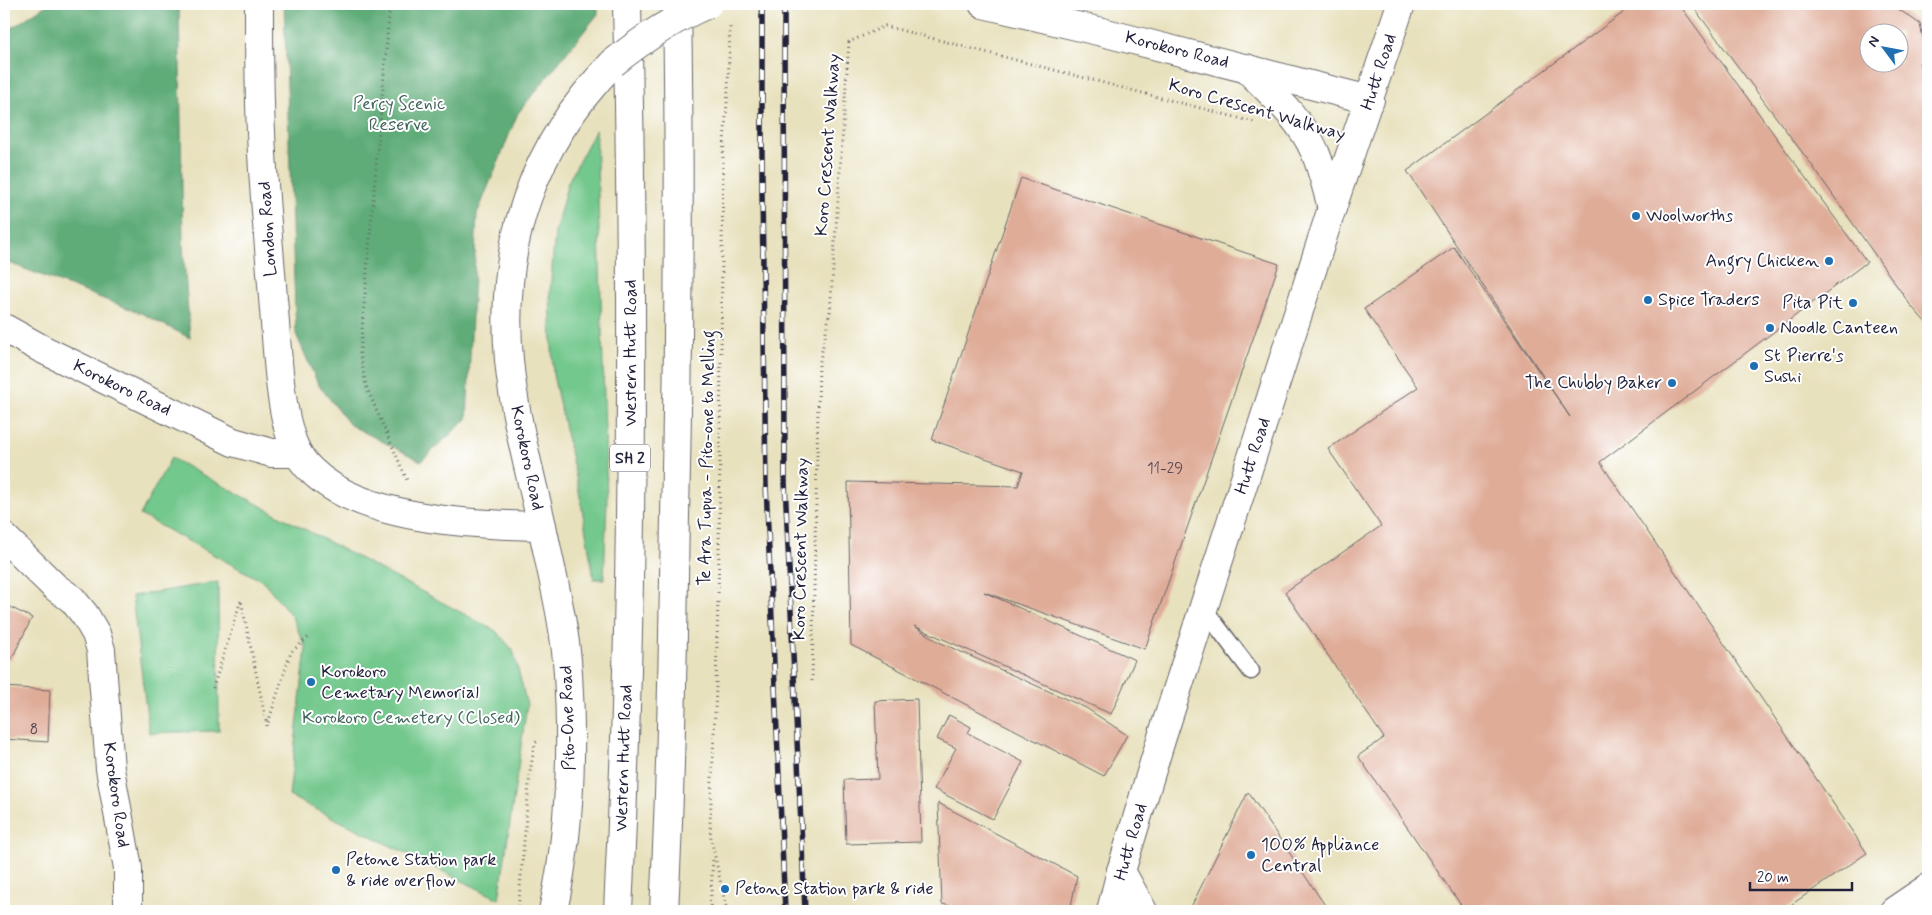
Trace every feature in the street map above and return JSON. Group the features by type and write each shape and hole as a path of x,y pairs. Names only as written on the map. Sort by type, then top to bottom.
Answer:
{"main road":[{"name":"London Road","path":"259,4 261,133 276,330 286,417 292,442 297,453"},
{"name":"Western Hutt Road","path":"618,911 626,751 630,432 631,170 627,4"},
{"path":"664,911 671,768 678,375 680,143 677,4"},
{"name":"Korokoro Road","path":"4,328 42,349 233,442 272,453 297,453 311,470 326,483 348,496 423,517 488,524 542,526 515,402 509,359 510,272 517,229 527,195 541,163 562,126 595,83 614,63 645,38 672,21 708,4"},
{"name":"Korokoro Road","path":"983,4 1245,67 1370,100"},
{"name":"Hutt Road","path":"1112,911 1121,871 1204,609 1332,208 1401,4"},
{"path":"1245,67 1281,102 1306,135 1315,152 1332,208"},
{"name":"Pito-One Road","path":"542,526 561,620 568,672 571,767 564,841 552,911"},
{"name":"Korokoro Road","path":"4,537 55,587 72,599 86,615 96,634 102,659 110,769 128,868 128,911"},
{"path":"1121,871 1143,911"},
{"path":"1894,911 1928,888"}],"lane":[{"path":"1204,609 1251,671"}],"path":[{"path":"390,4 360,353 366,386 423,517"},
{"name":"Te Ara Tupua - Pito-one to Melling","path":"727,911 713,851 710,824 718,590 723,156 728,90 730,23"},
{"name":"Koro Crescent Walkway","path":"812,681 819,364 830,312 848,42 885,26 1306,135"},
{"path":"213,688 242,600 267,726 291,652 310,636"},
{"path":"518,911 530,772"},
{"path":"710,911 713,851"}],"green space":[{"path":"48,4 179,4 183,246 190,338 143,314 4,261 4,33"},
{"name":"Percy Scenic Reserve","path":"284,4 598,4 598,14 518,113 477,214 467,419 421,461 350,425 318,384 296,334"},
{"path":"596,129 607,500 604,579 594,579 579,491 553,375 550,292 555,232 568,182"},
{"name":"Korokoro Cemetery (Closed)","path":"171,458 496,631 513,650 527,705 499,899 289,796 306,648 291,615 264,582 140,515"},
{"path":"218,582 219,731 149,733 132,596"}],"building":[{"path":"1635,4 1679,4 1867,262 1600,462 1867,853 1782,911 1465,911 1358,756 1384,738 1285,592 1381,526 1328,449 1418,387 1364,309 1454,247 1570,417 1407,171"},
{"path":"1691,4 1891,4 1920,24 1926,53 1919,64 1928,73 1928,325 1911,306 1811,164"},
{"path":"1021,178 1279,264 1145,649 984,592 1135,660 1111,714 914,626 939,642 1086,708 1127,735 1104,776 851,645 848,482 1018,486 1023,471 932,440"},
{"path":"4,604 32,618 11,660 4,656"},
{"path":"4,687 50,690 48,742 4,739"},
{"path":"917,699 921,842 846,844 844,780 878,779 875,701"},
{"path":"949,715 971,727 968,733 1023,762 993,819 934,789 956,748 937,739"},
{"path":"1248,792 1329,911 1189,911"},
{"path":"938,803 1077,876 1070,911 972,911 942,904"}],"railway":[{"path":"762,4 762,193 766,484 785,911"},
{"path":"784,4 785,482 805,911"}],"place":[{"name":"Woolworths","path":"1636,216"},
{"name":"Angry Chicken","path":"1829,261"},
{"name":"Spice Traders","path":"1648,300"},
{"name":"Pita Pit","path":"1853,303"},
{"name":"Noodle Canteen","path":"1770,328"},
{"name":"St Pierre's Sushi","path":"1754,366"},
{"name":"The Chubby Baker","path":"1672,383"},
{"name":"Korokoro Cemetary Memorial","path":"311,682"},
{"name":"1OO% Appliance Central","path":"1251,855"},
{"name":"Petone Station park & ride overflow","path":"336,870"},
{"name":"Petone Station park & ride","path":"725,889"}]}
